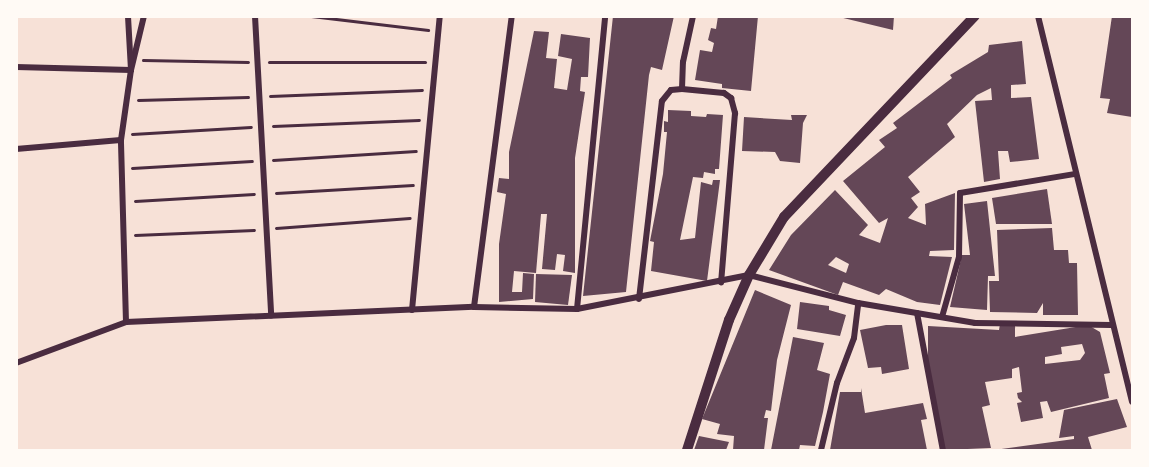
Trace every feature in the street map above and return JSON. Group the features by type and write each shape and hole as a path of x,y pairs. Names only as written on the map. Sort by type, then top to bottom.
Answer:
{"main road":[{"path":"687,450 729,320 749,275 784,217 975,16"}],"street":[{"path":"128,16 131,70"},
{"path":"126,322 122,137 131,70 144,16"},
{"path":"255,16 271,316"},
{"path":"412,310 440,16"},
{"path":"474,307 512,16"},
{"path":"577,309 605,16"},
{"path":"682,89 683,62 693,16"},
{"path":"1038,16 1111,325 1132,402"},
{"path":"16,67 131,70"},
{"path":"639,299 662,101 671,90 724,93 731,98 735,113 722,282"},
{"path":"16,150 122,137"},
{"path":"942,317 959,257 960,193 1075,174"},
{"path":"16,363 126,322 474,307 577,309 639,299 749,275 858,303 975,323 1111,325"},
{"path":"821,450 837,383 854,338 858,303"},
{"path":"917,312 943,450"}],"path":[{"path":"311,16 438,31"},
{"path":"133,60 435,62"},
{"path":"127,100 433,90"},
{"path":"122,137 260,127 430,120"},
{"path":"122,169 427,151"},
{"path":"123,201 424,185"},
{"path":"124,236 421,218"}],"building":[{"path":"613,16 674,16 662,70 651,67 649,75 626,292 583,296"},
{"path":"718,16 758,16 751,91 722,88 722,84 695,80 700,50 712,52 714,43 708,40 711,28 716,29"},
{"path":"835,16 894,16 893,30"},
{"path":"1112,16 1132,16 1132,117 1107,113 1110,99 1100,98"},
{"path":"534,31 549,32 546,58 557,59 554,88 567,90 572,59 558,56 561,34 590,38 588,77 581,77 580,91 585,92 575,158 575,273 563,271 565,255 557,254 555,270 542,269 547,214 541,214 536,273 514,271 512,292 522,292 523,273 534,274 533,299 499,302 499,244 506,194 497,192 499,178 509,179 509,152"},
{"path":"1022,41 1026,84 1011,85 1011,98 1031,97 1039,159 1010,162 1008,151 998,151 1000,179 984,182 975,101 992,100 991,88 977,95 947,124 955,137 908,177 920,192 911,198 918,207 908,218 926,225 925,204 955,193 954,250 930,251 929,256 952,257 940,305 917,302 886,289 879,295 843,282 838,295 769,270 791,235 835,190 868,225 859,235 880,243 888,218 879,223 843,181 885,147 879,140 897,128 893,123 952,78 950,75 988,52 989,45","holes":["836,257 849,264 846,273 828,265"]},
{"path":"668,110 691,111 691,116 723,115 719,169 715,169 715,174 704,172 703,178 693,177 680,240 695,238 701,182 712,185 713,180 720,180 707,281 651,271 654,242 650,241 663,174 667,132 664,132 664,121 668,122"},
{"path":"791,115 807,115 803,123 800,163 780,161 775,152 742,151 744,117 792,120"},
{"path":"1047,189 1052,224 996,224 992,198"},
{"path":"987,201 995,276 988,276 987,310 950,307 962,255 970,255 964,204"},
{"path":"1052,228 1054,250 1068,250 1069,263 1077,263 1078,315 1043,315 1043,303 1037,313 990,312 989,281 999,281 997,230"},
{"path":"536,274 572,275 568,305 535,302"},
{"path":"755,290 791,305 777,360 771,411 766,410 764,418 768,418 764,450 733,450 734,436 717,434 720,424 702,419"},
{"path":"800,302 829,306 829,310 846,315 840,336 797,329"},
{"path":"1000,324 1015,325 1015,337 1088,325 1100,332 1110,373 1104,374 1109,398 1051,412 1047,401 1040,402 1043,418 1021,422 1017,403 1022,402 1017,393 1022,392 1019,367 1012,369 1012,378 985,382 990,405 982,407 991,448 944,450 928,365 928,326 999,330","holes":["1082,344 1085,353 1080,360 1045,364 1045,357 1062,354 1061,347"]},
{"path":"886,325 902,325 909,369 882,374 881,367 868,368 860,330"},
{"path":"793,337 824,343 817,370 830,374 823,412 815,446 800,445 799,450 771,450"},
{"path":"861,388 865,413 923,403 927,419 921,420 927,450 830,450 840,392 861,392"},
{"path":"1117,399 1127,427 1088,437 1092,450 994,450 1074,439 1074,436 1059,438 1064,410"},
{"path":"699,436 729,442 726,450 694,450"}]}
